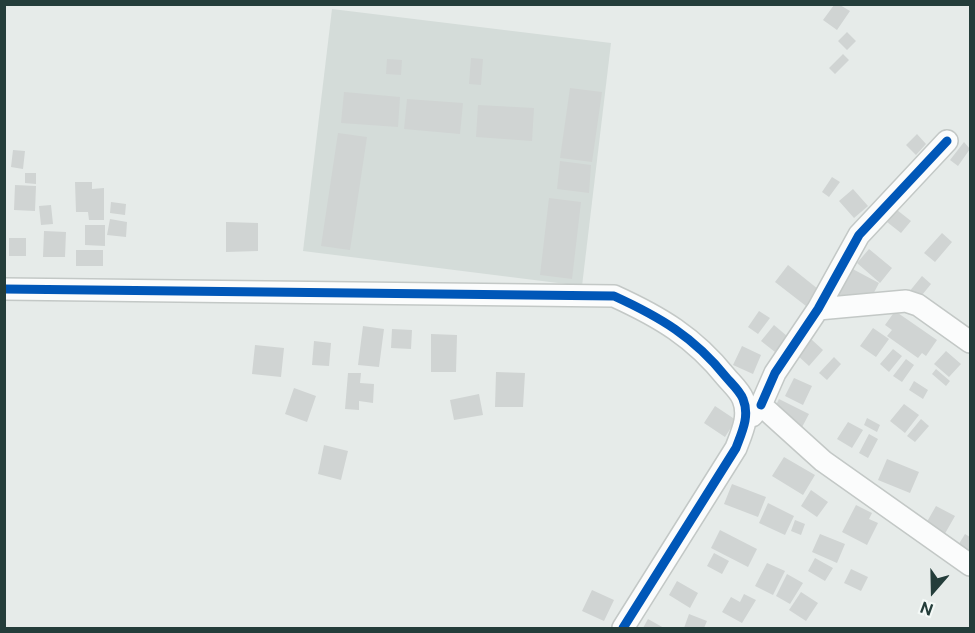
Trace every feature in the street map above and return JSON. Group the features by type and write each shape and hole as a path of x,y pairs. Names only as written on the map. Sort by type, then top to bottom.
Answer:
{"street":[{"path":"623,628 736,448 746,423 761,405 775,373 818,309 860,236 947,141"},
{"path":"4,289 614,296 652,314 685,334 716,364 743,398 746,423"},
{"path":"818,309 906,301 918,305 970,342"},
{"path":"761,405 823,461 970,565"}],"shaded area":[{"path":"332,9 611,43 582,286 303,251"}],"building":[{"path":"834,5 840,5 850,11 837,30 823,20"},
{"path":"847,32 856,41 847,50 838,41"},
{"path":"843,54 849,60 835,74 829,68"},
{"path":"471,58 483,59 481,85 469,84"},
{"path":"387,59 402,60 401,75 386,74"},
{"path":"570,88 602,92 592,162 560,158"},
{"path":"344,92 400,97 398,127 341,123"},
{"path":"407,99 463,103 460,134 404,129"},
{"path":"478,105 534,108 532,141 476,137"},
{"path":"338,133 367,137 350,250 321,246"},
{"path":"917,134 926,144 916,155 906,145"},
{"path":"964,142 970,149 958,166 950,160"},
{"path":"13,150 25,151 23,169 11,167"},
{"path":"560,161 591,165 589,193 557,189"},
{"path":"25,173 36,173 36,184 25,183"},
{"path":"832,177 840,182 829,197 822,192"},
{"path":"75,182 92,182 92,189 104,188 104,220 89,220 88,212 76,212"},
{"path":"15,185 36,186 35,211 14,210"},
{"path":"853,189 868,206 854,218 839,201"},
{"path":"549,198 581,202 572,279 540,275"},
{"path":"111,202 126,204 125,215 110,213"},
{"path":"51,205 53,224 41,225 39,206"},
{"path":"897,210 911,221 901,233 887,222"},
{"path":"110,219 127,222 126,237 107,235"},
{"path":"226,222 258,223 258,251 226,252"},
{"path":"85,225 105,225 105,246 85,245"},
{"path":"44,231 66,232 65,257 43,257"},
{"path":"942,233 952,242 935,262 924,253"},
{"path":"9,238 26,238 26,256 9,256"},
{"path":"869,249 892,268 880,283 857,263"},
{"path":"76,250 103,250 103,266 76,266"},
{"path":"788,265 818,289 806,306 775,282"},
{"path":"847,266 879,283 868,304 852,305 831,294"},
{"path":"922,276 931,284 918,300 909,292"},
{"path":"759,311 770,318 758,334 748,327"},
{"path":"895,311 937,340 926,356 922,353 918,358 887,336 892,330 885,325"},
{"path":"774,325 787,336 775,352 761,341"},
{"path":"363,326 384,329 379,367 358,365"},
{"path":"873,328 889,339 876,357 860,346"},
{"path":"392,329 412,330 411,349 391,348"},
{"path":"431,334 457,335 456,372 431,372"},
{"path":"811,339 823,350 809,366 797,355"},
{"path":"314,341 331,343 329,366 312,365"},
{"path":"255,345 284,348 281,377 252,374"},
{"path":"742,346 761,355 753,374 733,365"},
{"path":"893,349 902,356 889,372 880,364"},
{"path":"946,351 961,364 949,377 934,364"},
{"path":"834,357 841,364 827,380 819,373"},
{"path":"906,359 914,365 902,382 893,376"},
{"path":"936,369 950,381 946,386 932,374"},
{"path":"496,372 525,373 523,407 495,407"},
{"path":"348,373 361,373 360,383 374,384 373,403 359,401 359,410 345,409"},
{"path":"794,378 812,386 803,405 785,396"},
{"path":"914,381 928,390 923,399 909,390"},
{"path":"294,388 316,396 307,422 285,414"},
{"path":"479,394 483,415 454,420 450,400"},
{"path":"779,399 809,414 800,431 771,415"},
{"path":"904,404 919,415 905,433 890,421"},
{"path":"715,406 736,420 725,437 704,423"},
{"path":"867,418 880,425 877,432 864,425"},
{"path":"921,419 929,426 915,442 907,436"},
{"path":"848,422 863,430 852,448 837,439"},
{"path":"869,434 878,439 868,458 859,453"},
{"path":"324,445 348,451 341,480 318,474"},
{"path":"784,457 815,475 803,495 772,476"},
{"path":"887,459 919,472 910,493 878,480"},
{"path":"732,484 766,497 758,517 724,504"},
{"path":"811,490 828,502 817,517 801,506"},
{"path":"768,503 794,516 785,535 759,523"},
{"path":"856,505 872,513 869,519 878,523 867,545 842,532"},
{"path":"936,506 955,516 943,537 924,527"},
{"path":"795,520 805,524 801,535 791,531"},
{"path":"720,530 757,549 748,567 711,548"},
{"path":"820,534 845,544 837,563 812,552"},
{"path":"965,534 970,537 970,555 957,547"},
{"path":"714,553 729,561 722,574 707,566"},
{"path":"815,558 833,568 825,581 808,571"},
{"path":"767,563 785,571 773,595 755,586"},
{"path":"851,569 868,577 861,591 844,583"},
{"path":"787,574 803,583 790,604 776,596"},
{"path":"677,581 698,593 690,608 669,595"},
{"path":"592,590 614,600 604,621 582,611"},
{"path":"801,592 818,603 806,621 789,610"},
{"path":"744,594 756,600 742,623 722,612 731,597 740,602"},
{"path":"689,614 707,621 704,628 684,628"},
{"path":"648,619 664,628 643,628"}],"cycle path":[{"path":"761,405 775,373 818,309 859,235 947,141"},
{"path":"4,289 614,296 661,320 689,339 714,363 742,396 746,412 743,430 736,448 623,628"}]}
